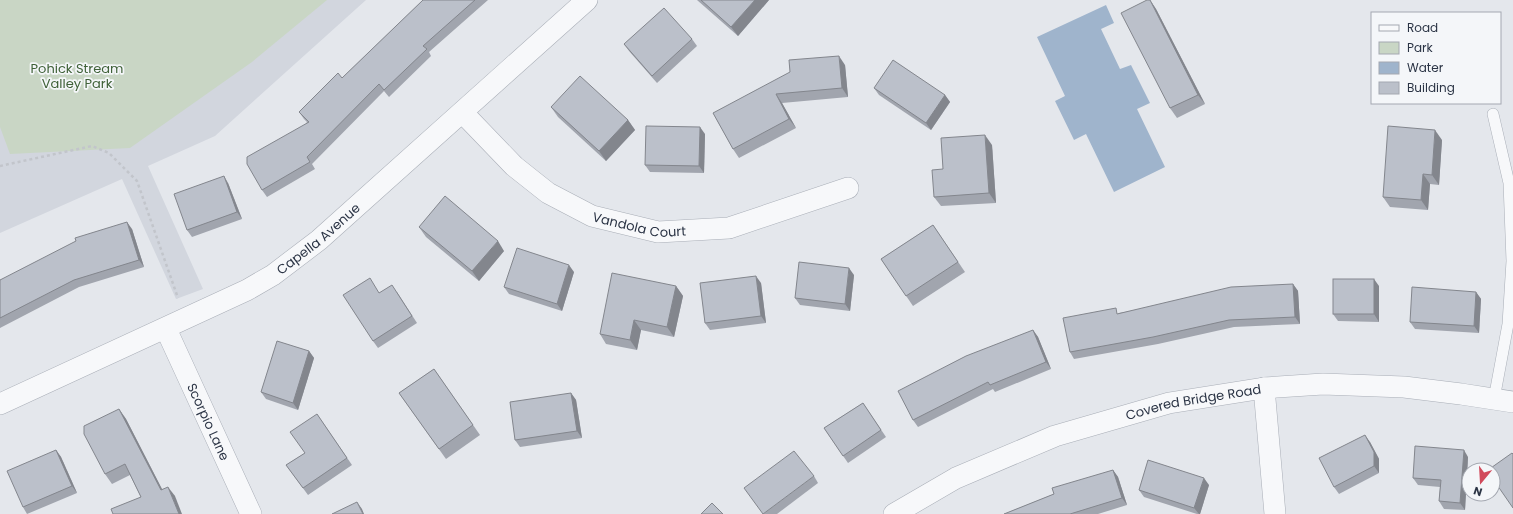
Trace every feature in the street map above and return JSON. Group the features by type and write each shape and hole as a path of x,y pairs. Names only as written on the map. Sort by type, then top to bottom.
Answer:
{"street":[{"name":"Capella Avenue","path":"0,404 166,329 247,290 273,274 320,240 587,0"},
{"name":"Vandola Court","path":"463,113 514,166 548,193 592,216 658,232 729,228 848,188"},
{"name":"Scorpio Lane","path":"166,329 251,514"},
{"name":"Covered Bridge Road","path":"894,514 956,478 1055,436 1169,403 1264,388 1323,384 1404,387 1503,400"},
{"path":"1264,388 1275,514"}],"lane":[{"path":"1493,114 1509,183 1512,261 1503,400"}],"path":[{"path":"0,166 92,146 109,153 137,181 176,294 187,318"}],"shaded area":[{"name":"Pohick Stream Valley Park","path":"0,0 366,0 215,136 148,166 203,289 176,299 122,179 0,233"}],"green space":[{"name":"Pohick Stream Valley Park","path":"0,0 327,0 252,62 130,148 10,154 0,127"}],"water":[{"path":"1106,5 1114,23 1101,29 1120,69 1131,65 1150,103 1137,109 1165,167 1114,192 1086,134 1074,140 1055,101 1065,96 1037,37"}],"building":[{"path":"423,0 475,0 423,46 427,49 384,90 379,84 307,157 310,162 262,190 247,164 247,157 309,122 299,112 338,73 342,78"},
{"path":"701,0 755,0 731,27"},
{"path":"1147,0 1150,0 1198,95 1170,108 1121,13"},
{"path":"664,8 692,39 652,76 624,44"},
{"path":"839,56 842,88 776,94 789,119 733,149 713,113 790,72 789,60"},
{"path":"893,60 945,95 926,123 874,88"},
{"path":"580,76 628,120 599,151 551,107"},
{"path":"646,126 700,127 699,166 645,165"},
{"path":"1388,126 1435,130 1432,175 1423,174 1421,200 1383,197"},
{"path":"985,135 989,193 934,197 932,170 943,169 941,138"},
{"path":"224,176 237,212 187,230 174,194"},
{"path":"445,196 498,241 472,271 419,227"},
{"path":"127,222 139,260 74,280 0,318 0,280 76,241 75,238"},
{"path":"933,225 958,262 906,296 881,259"},
{"path":"517,248 569,265 557,304 504,287"},
{"path":"799,262 849,268 845,304 795,298"},
{"path":"612,273 676,286 667,327 634,320 630,340 600,334"},
{"path":"756,276 761,316 705,323 700,283"},
{"path":"370,278 379,293 392,285 412,316 373,341 343,295"},
{"path":"1333,279 1374,279 1374,314 1333,314"},
{"path":"1293,284 1295,317 1229,320 1153,337 1070,352 1063,318 1116,308 1117,314 1231,287"},
{"path":"1412,287 1476,292 1474,326 1410,322"},
{"path":"1033,330 1046,362 990,385 988,382 913,420 898,391 966,356"},
{"path":"277,341 309,351 293,403 261,392"},
{"path":"434,369 473,425 439,449 399,393"},
{"path":"571,393 577,431 515,440 510,402"},
{"path":"863,403 881,430 843,456 824,428"},
{"path":"119,409 161,490 168,487 179,514 113,514 111,509 141,497 125,464 105,474 84,434 84,426"},
{"path":"317,414 347,458 303,488 286,465 305,453 290,432"},
{"path":"1365,435 1374,452 1374,466 1334,487 1319,458"},
{"path":"1415,446 1464,450 1463,462 1461,462 1460,503 1439,501 1441,480 1413,478"},
{"path":"56,450 72,486 23,507 7,471"},
{"path":"794,451 814,476 763,514 744,488"},
{"path":"1512,453 1513,454 1513,508 1501,491 1501,462 1499,462"},
{"path":"1148,460 1204,478 1194,508 1139,490"},
{"path":"1113,470 1122,498 1070,514 1004,514 1054,494 1052,488"},
{"path":"357,502 363,514 332,514"},
{"path":"712,503 723,514 701,514"}]}
